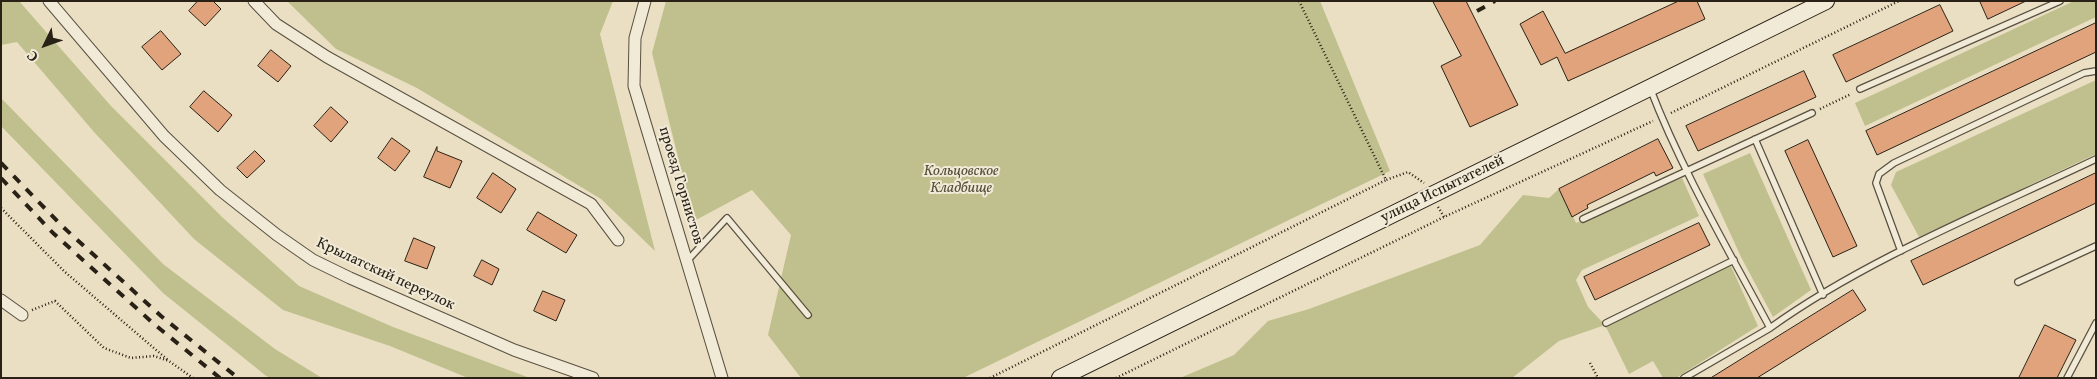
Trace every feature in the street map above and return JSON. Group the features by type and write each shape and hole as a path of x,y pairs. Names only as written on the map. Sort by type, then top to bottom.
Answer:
{"main road":[{"name":"улица Испытателей","path":"1060,378 1826,1"}],"street":[{"path":"52,5 65,1"},
{"path":"254,1 276,24 327,57 591,204 618,240"},
{"name":"проезд Горнистов","path":"645,1 635,38 634,86 722,378"},
{"name":"Крылатский переулок","path":"52,5 164,136 220,190 277,235 313,260 514,350 593,378"},
{"path":"1,300 22,315"}],"lane":[{"path":"1860,90 2060,1"},
{"path":"1901,251 1876,183 1879,174 1902,159 2084,73 2096,71"},
{"path":"1650,87 1661,117 1687,171 1770,328"},
{"path":"1583,219 1812,112"},
{"path":"1755,139 1823,295"},
{"path":"1684,378 1901,251 2096,159"},
{"path":"687,261 727,218 808,315"},
{"path":"2018,282 2096,246"},
{"path":"1606,324 1734,260"},
{"path":"2067,378 2096,323"}],"path":[{"path":"1299,1 1386,180"},
{"path":"1116,378 1444,217 1661,117 1899,1"},
{"path":"1812,112 1860,90"},
{"path":"990,378 1386,180 1408,172 1425,184 1444,217"},
{"path":"1,208 64,272 193,378"},
{"path":"22,315 55,302 104,348 131,358 154,356 169,360"},
{"path":"1590,363 1598,378"}],"green space":[{"path":"1,1 19,1 111,106 222,217 299,286 393,327 530,378 468,378 390,346 283,310 194,239 94,132 17,42 1,45"},
{"path":"287,1 613,1 600,34 655,251 601,199 417,88 336,49"},
{"name":"Кольцовское Кладбище","path":"666,1 1320,1 1390,171 963,378 801,378 768,335 791,235 752,190 694,221 652,53"},
{"path":"2074,1 2096,1 2096,17 1865,126 1855,103"},
{"path":"2096,80 2096,154 1919,237 1891,185 1896,172"},
{"path":"1,98 163,264 275,349 322,378 270,378 163,293 1,126"},
{"path":"1750,153 1811,290 1773,317 1741,257 1703,174"},
{"path":"1682,178 1699,216 1582,270 1576,280 1588,307 1605,325 1559,341 1512,378 1180,378 1234,355 1268,321 1309,309 1480,245 1523,195 1549,198 1560,188 1576,223"},
{"path":"1730,264 1758,326 1676,378 1663,378 1653,361 1629,374 1605,325"}],"building":[{"path":"198,1 213,1 221,9 205,26 189,11"},
{"path":"1433,1 1466,1 1518,105 1470,127 1441,66 1461,56"},
{"path":"1679,1 1697,1 1705,19 1568,81 1557,57 1541,65 1520,24 1543,11 1565,53"},
{"path":"1980,1 2026,1 1988,19"},
{"path":"1940,5 1953,31 1846,82 1833,55"},
{"path":"2096,23 2096,52 1877,155 1866,131"},
{"path":"161,31 181,54 162,70 142,47"},
{"path":"271,50 291,66 278,82 258,66"},
{"path":"1804,71 1816,97 1698,151 1686,126"},
{"path":"204,91 232,115 218,132 190,107"},
{"path":"331,107 348,122 331,142 314,126"},
{"path":"392,138 410,151 395,171 378,158"},
{"path":"1658,139 1673,168 1656,176 1654,172 1587,205 1588,208 1572,217 1559,189"},
{"path":"1808,140 1857,246 1833,257 1785,151"},
{"path":"437,147 437,151 462,161 450,188 424,177"},
{"path":"255,151 265,161 247,178 237,168"},
{"path":"493,173 516,189 501,213 477,198"},
{"path":"2096,173 2096,203 1923,285 1911,261"},
{"path":"538,212 577,235 566,253 527,230"},
{"path":"1699,223 1710,245 1595,300 1584,277"},
{"path":"414,238 435,247 427,269 405,261"},
{"path":"482,260 499,269 492,285 474,276"},
{"path":"1853,290 1866,310 1757,378 1711,378"},
{"path":"543,291 565,300 556,321 534,311"},
{"path":"2045,325 2076,340 2057,378 2019,378"}],"railway":[{"path":"1477,11 1495,1"},
{"path":"1,163 62,226 161,316 238,378"},
{"path":"1,178 53,233 154,324 220,378"}]}
